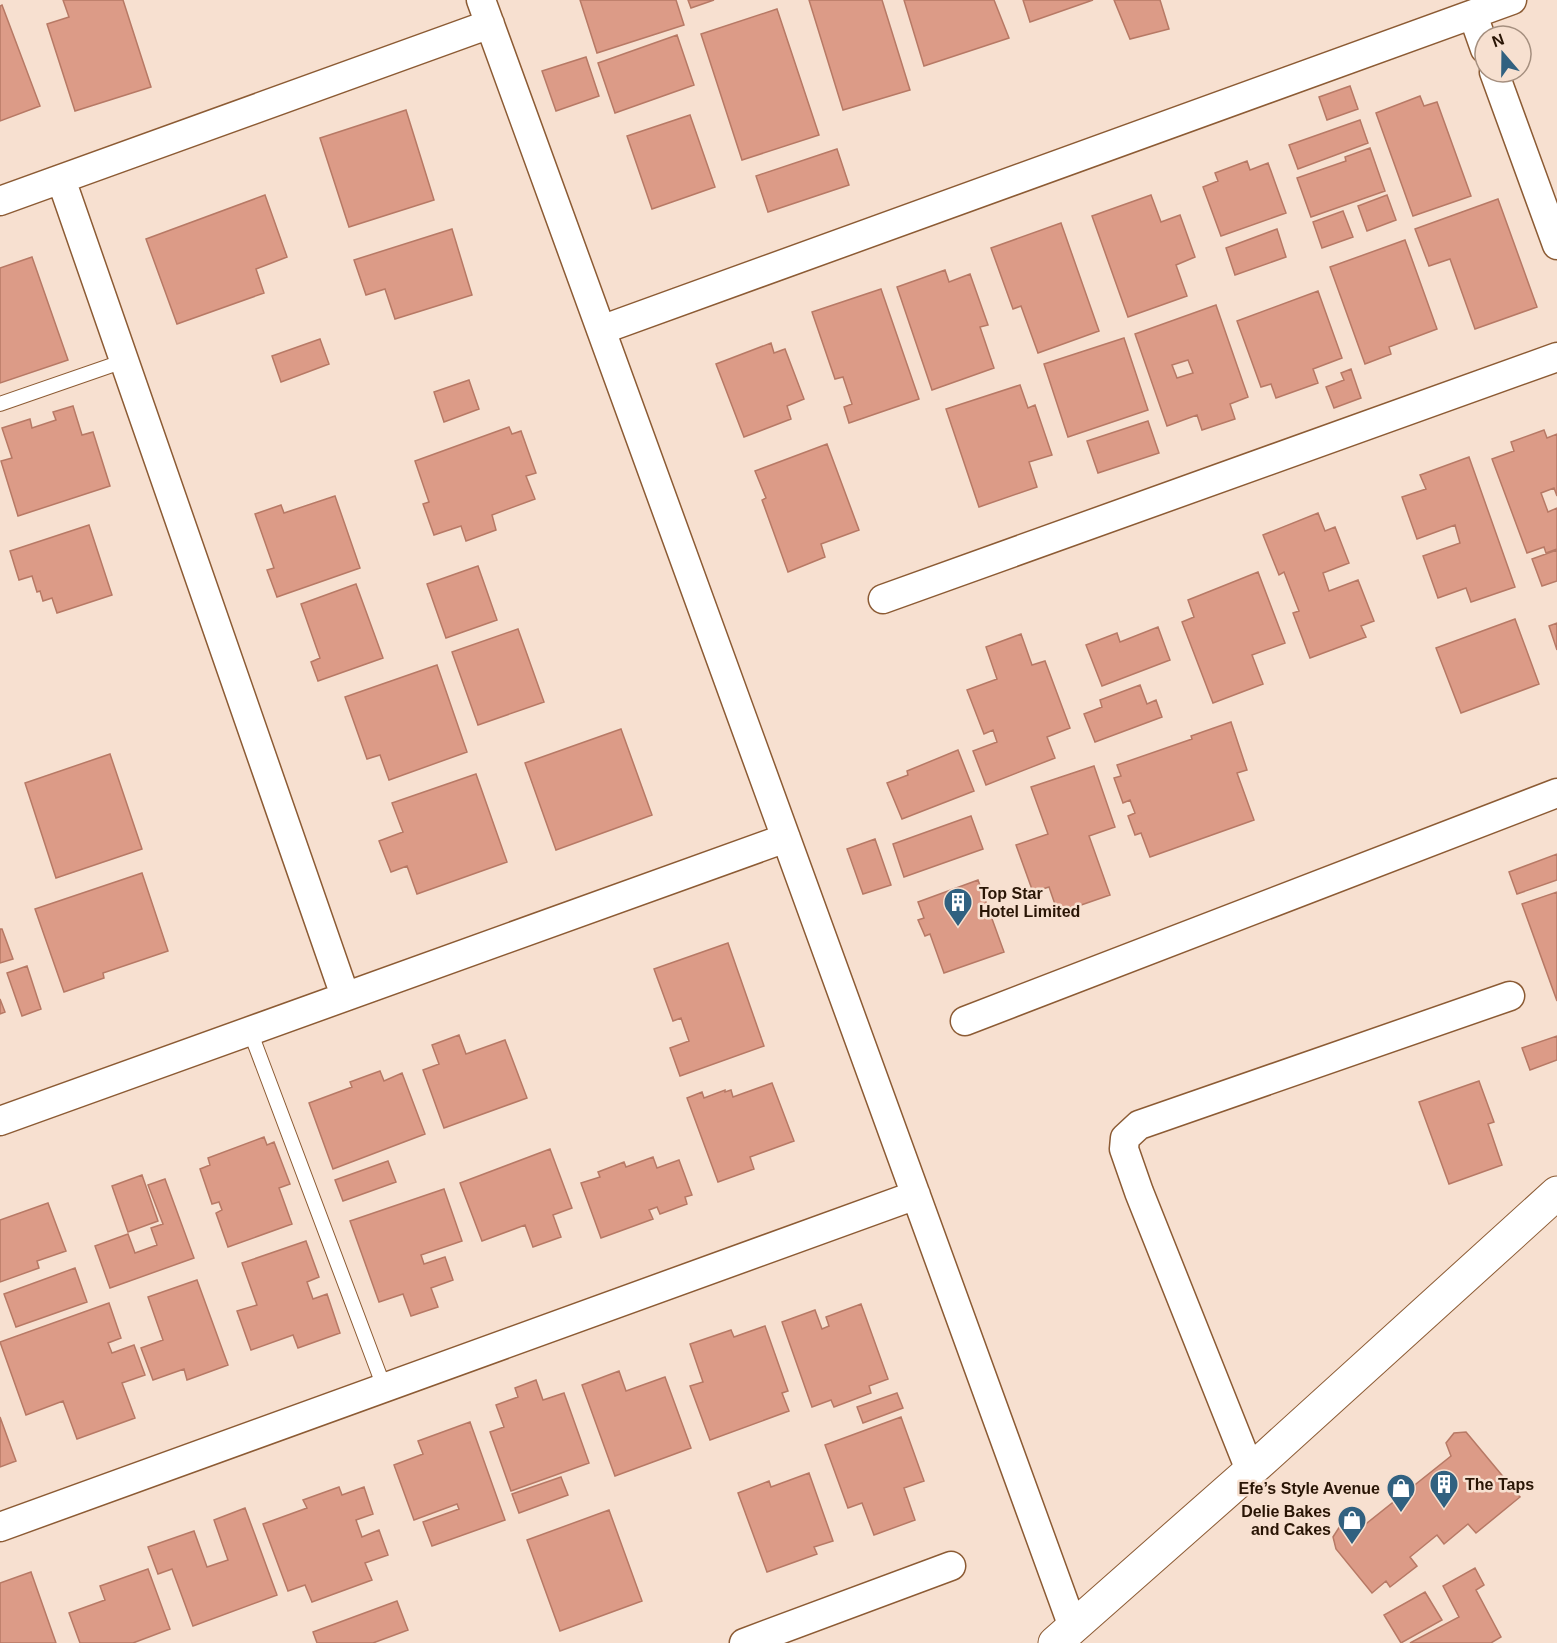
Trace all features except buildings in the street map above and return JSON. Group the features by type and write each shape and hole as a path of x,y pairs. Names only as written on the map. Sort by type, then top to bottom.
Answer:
{"street":[{"path":"601,330 1512,0"},
{"path":"0,201 486,12 916,1195 1064,1635 1557,1193"},
{"path":"1473,15 1476,24"},
{"path":"1498,84 1557,245"},
{"path":"61,179 345,996"},
{"path":"883,599 1557,357"},
{"path":"965,1021 1557,793"},
{"path":"0,1121 786,838"},
{"path":"1250,1470 1139,1192 1124,1149 1125,1138 1139,1125 1510,996"},
{"path":"0,1527 916,1195"},
{"path":"744,1643 951,1566"}],"lane":[{"path":"0,404 124,362"},
{"path":"250,1031 384,1387"}],"place":[{"name":"Top Star Hotel Limited","path":"958,928"},
{"name":"The Taps","path":"1444,1510"},
{"name":"Efe’s Style Avenue","path":"1401,1514"},
{"name":"Delie Bakes and Cakes","path":"1352,1546"}]}
